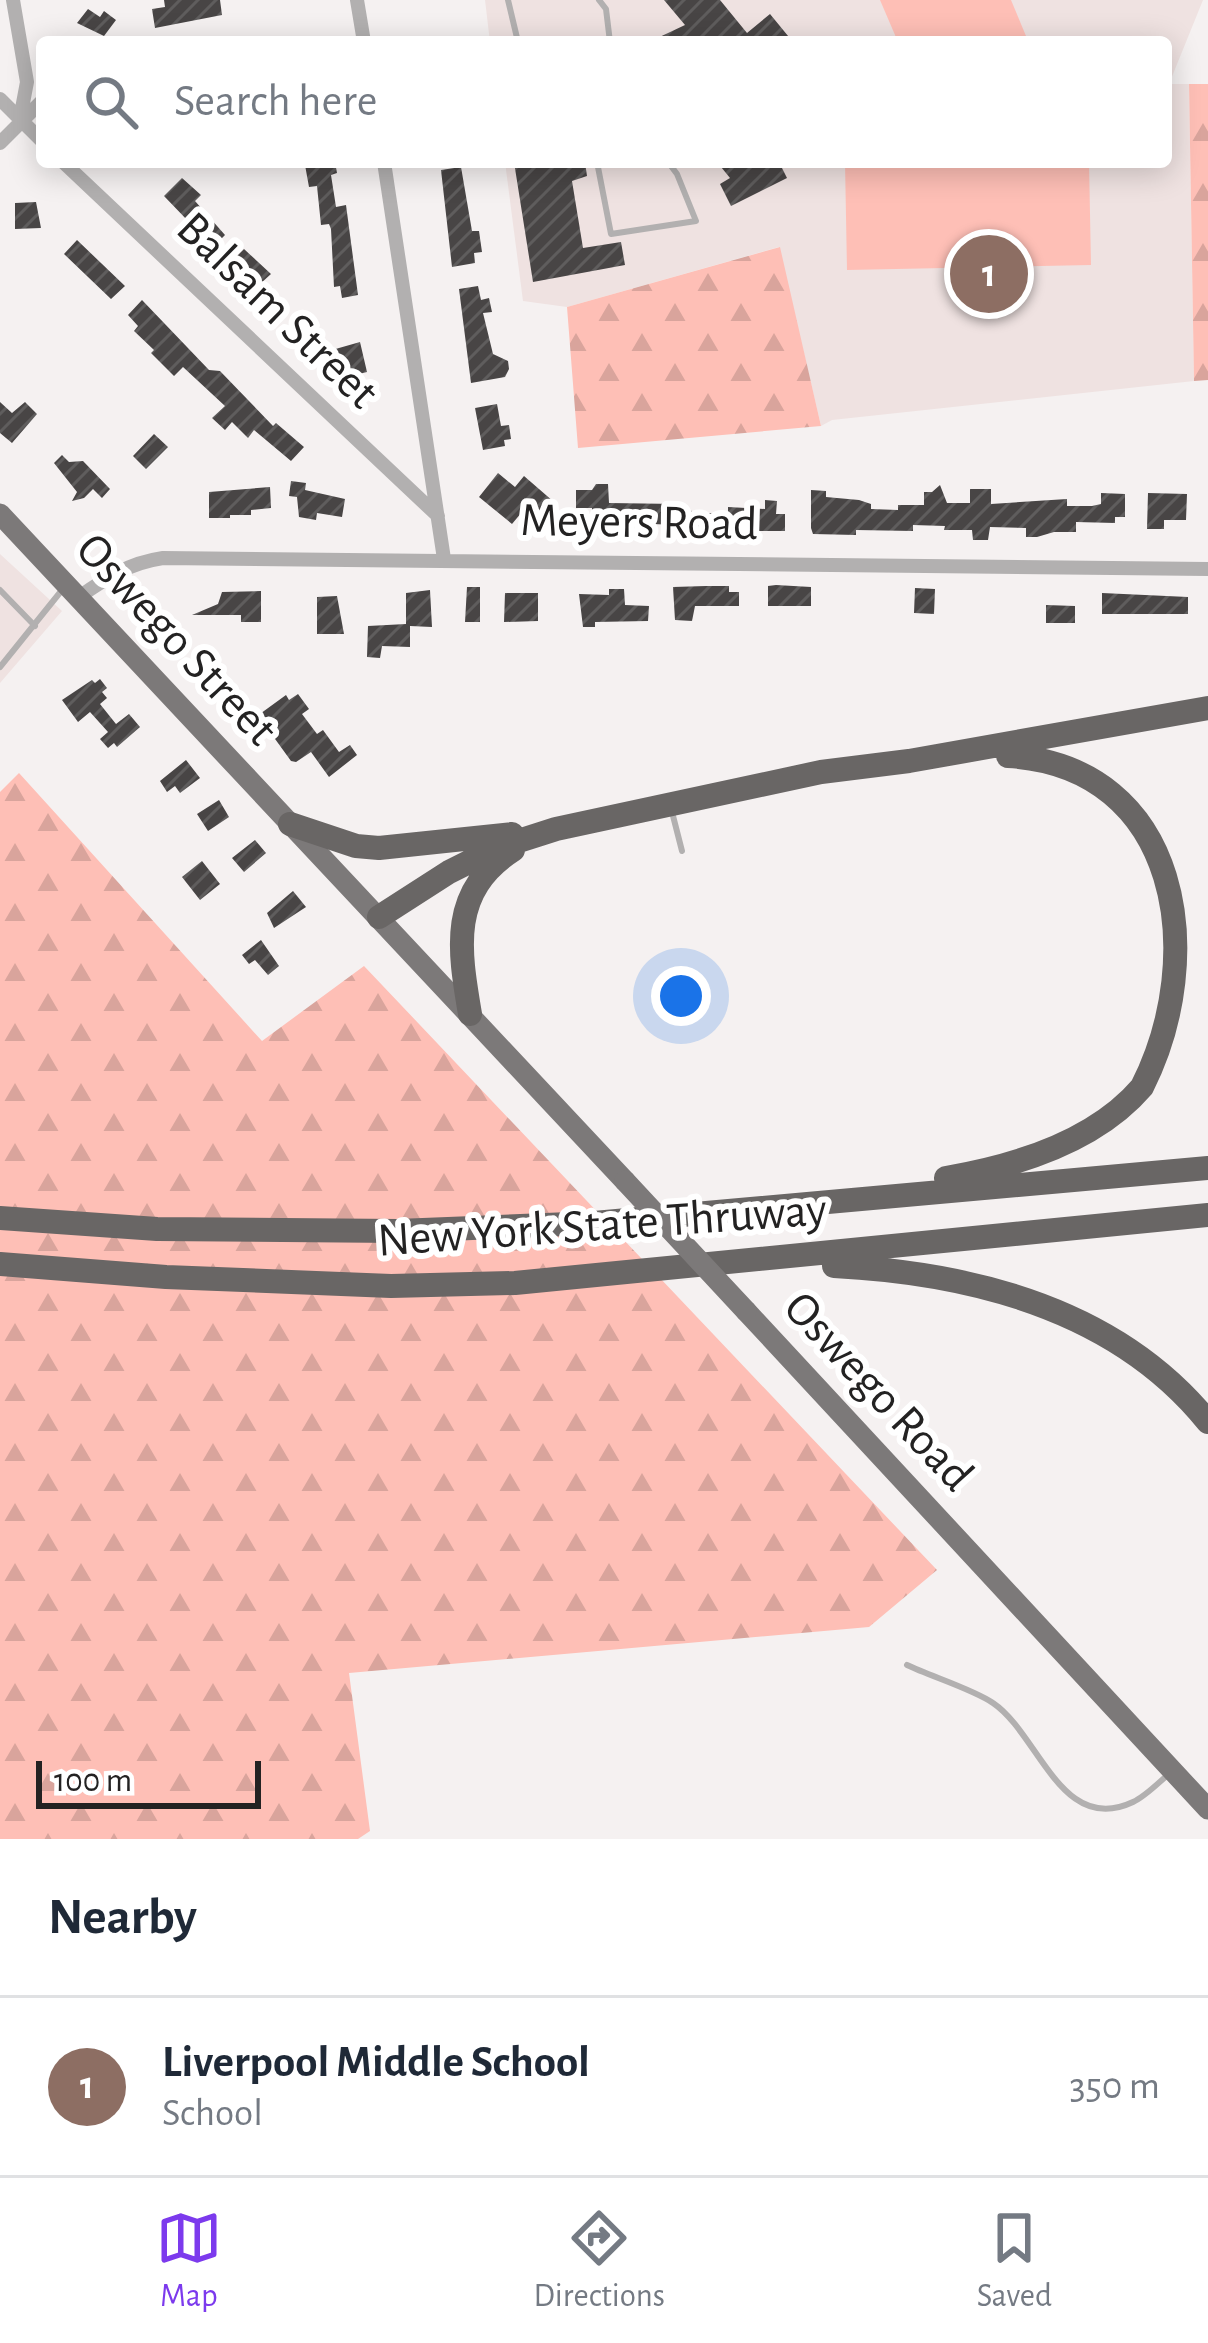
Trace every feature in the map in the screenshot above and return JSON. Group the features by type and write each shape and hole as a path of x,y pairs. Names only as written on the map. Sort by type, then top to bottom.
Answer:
{"highway":[{"path":"379,917 448,872 497,848 556,829 821,772 1208,708"},
{"path":"726,791 830,785 1208,720"},
{"path":"809,1205 842,1195 982,1172 1067,1141 1115,1112 1142,1087 1169,1048 1185,1012 1195,939 1190,902 1162,837 1142,812 1093,776 1043,758 1008,756"},
{"path":"290,824 356,846 379,848 556,829"},
{"path":"470,1014 459,940 464,911 479,881 501,858 556,829"},
{"name":"New York State Thruway","path":"0,1218 157,1229 398,1231 594,1223 1208,1168"},
{"name":"New York State Thruway","path":"0,1264 166,1277 391,1286 515,1283 1208,1215"},
{"path":"754,1263 894,1269 957,1278 1020,1296 1070,1315 1126,1348 1167,1379 1208,1422"}],"main road":[{"name":"Oswego Street","path":"0,514 290,824"},
{"name":"Oswego Road","path":"290,824 1206,1802"}],"street":[{"path":"13,0 26,82 20,119"},
{"path":"357,1 363,36"},
{"path":"0,98 36,135"},
{"path":"0,143 36,106"},
{"name":"Balsam Street","path":"69,168 438,516"},
{"path":"385,168 444,559"},
{"name":"Meyers Road","path":"73,590 141,561 163,558 1208,569"}],"lane":[{"path":"357,1 367,0"},
{"path":"508,0 517,36"},
{"path":"599,0 606,9 609,36"},
{"path":"598,168 611,234 696,221 673,168"},
{"path":"0,590 35,626"},
{"path":"0,667 73,590"},
{"path":"670,804 682,851"},
{"path":"907,1665 991,1701 1020,1727 1060,1790 1091,1808 1131,1803 1173,1771"}],"shaded area":[{"path":"485,0 1203,0 1172,77 1172,36 489,36"},
{"path":"1172,84 1189,84 1194,381 832,420 821,426 779,247 567,307 523,301 506,168 1172,168"},
{"path":"0,554 62,611 0,683"}],"green space":[{"path":"880,0 1011,0 1026,36 895,36"},
{"path":"1189,84 1208,84 1208,380 1194,381"},
{"path":"845,168 1089,168 1091,265 847,270"},
{"path":"780,247 821,426 578,448 567,307"},
{"path":"19,773 262,1041 364,966 937,1570 869,1627 349,1673 370,1831 358,1839 0,1839 0,792"}],"building":[{"path":"164,0 220,0 222,15 155,28 152,9 165,7"},
{"path":"664,0 720,0 747,33 770,14 788,36 662,36 685,25"},
{"path":"88,9 100,17 104,11 116,20 104,36 77,23"},
{"path":"306,168 336,168 337,173 331,175 336,207 346,205 358,295 342,298 340,286 334,287 331,229 329,224 321,225 317,186 309,187"},
{"path":"461,168 472,231 479,231 482,252 474,253 475,263 452,267 441,170"},
{"path":"515,168 586,168 587,176 572,181 583,248 621,242 625,265 533,282"},
{"path":"722,168 782,168 787,178 731,206 720,184 730,178"},
{"path":"182,178 201,195 195,201 225,235 213,247 164,196"},
{"path":"36,202 41,228 15,229 15,203"},
{"path":"77,240 125,286 111,299 64,254"},
{"path":"244,249 271,274 260,284 251,275 247,279 231,262"},
{"path":"478,286 481,300 489,298 492,312 483,313 493,354 508,361 509,369 505,377 471,383 459,289"},
{"path":"142,300 209,370 220,371 273,426 276,423 304,447 291,461 254,430 248,438 232,422 225,430 212,418 225,406 183,367 174,376 151,353 154,350 134,331 138,326 128,315"},
{"path":"360,342 367,372 347,377 332,350"},
{"path":"0,402 12,413 25,402 37,414 12,443 0,433"},
{"path":"497,404 501,426 509,425 511,439 504,440 505,446 483,450 475,408"},
{"path":"154,434 168,447 146,469 133,456"},
{"path":"62,455 69,462 83,461 110,489 102,498 93,489 72,501 77,492 54,463"},
{"path":"498,473 515,487 524,476 554,502 539,518 527,506 512,524 479,497"},
{"path":"291,481 306,483 305,490 345,499 342,517 317,513 316,520 299,517 297,497 289,496"},
{"path":"596,484 608,484 609,503 677,504 677,508 702,513 728,513 728,507 765,509 765,500 777,501 776,514 785,514 785,531 592,521 592,508 576,508 576,490 592,490"},
{"path":"940,485 947,503 970,503 970,489 991,489 991,504 1067,499 1067,506 1092,506 1101,504 1101,493 1125,494 1125,517 1115,517 1115,523 1076,522 1076,532 1037,537 1026,537 1026,528 990,527 988,540 973,540 972,530 944,530 945,526 813,534 811,490 826,491 826,497 859,500 871,504 871,509 898,510 898,505 924,505 924,492"},
{"path":"270,487 271,508 251,510 251,515 209,518 209,492"},
{"path":"1148,493 1187,494 1186,520 1164,520 1164,529 1147,529"},
{"path":"729,586 729,592 739,592 739,606 695,606 692,621 675,620 673,587"},
{"path":"768,586 811,587 811,606 768,606"},
{"path":"467,587 480,587 480,622 465,622"},
{"path":"915,588 935,589 934,614 914,613"},
{"path":"609,589 624,589 625,605 649,606 648,621 595,622 595,627 583,627 579,594 609,595"},
{"path":"430,590 432,627 410,626 410,647 382,646 380,658 367,657 368,626 406,624 406,593"},
{"path":"261,591 261,622 241,622 241,615 192,615 218,604 222,592"},
{"path":"505,593 538,593 538,621 504,622"},
{"path":"1102,593 1188,597 1188,614 1102,614"},
{"path":"337,596 344,634 317,634 317,597"},
{"path":"1046,605 1075,606 1075,623 1046,623"},
{"path":"100,679 107,698 100,704 116,724 129,714 140,727 117,747 114,743 108,748 100,739 108,732 90,712 78,722 62,700"},
{"path":"298,694 309,709 302,714 317,734 323,730 339,752 350,745 357,755 329,777 311,752 291,761 270,732 265,735 253,719 286,695 289,700"},
{"path":"186,760 200,778 180,793 175,786 167,792 160,781"},
{"path":"219,800 229,817 208,831 197,814"},
{"path":"255,840 266,853 244,872 232,858"},
{"path":"202,861 220,884 200,900 182,877"},
{"path":"293,891 306,907 274,928 267,913"},
{"path":"261,940 279,966 268,975 255,960 249,964 242,955"}],"place":[{"name":"Liverpool Middle School","path":"989,274"}]}
